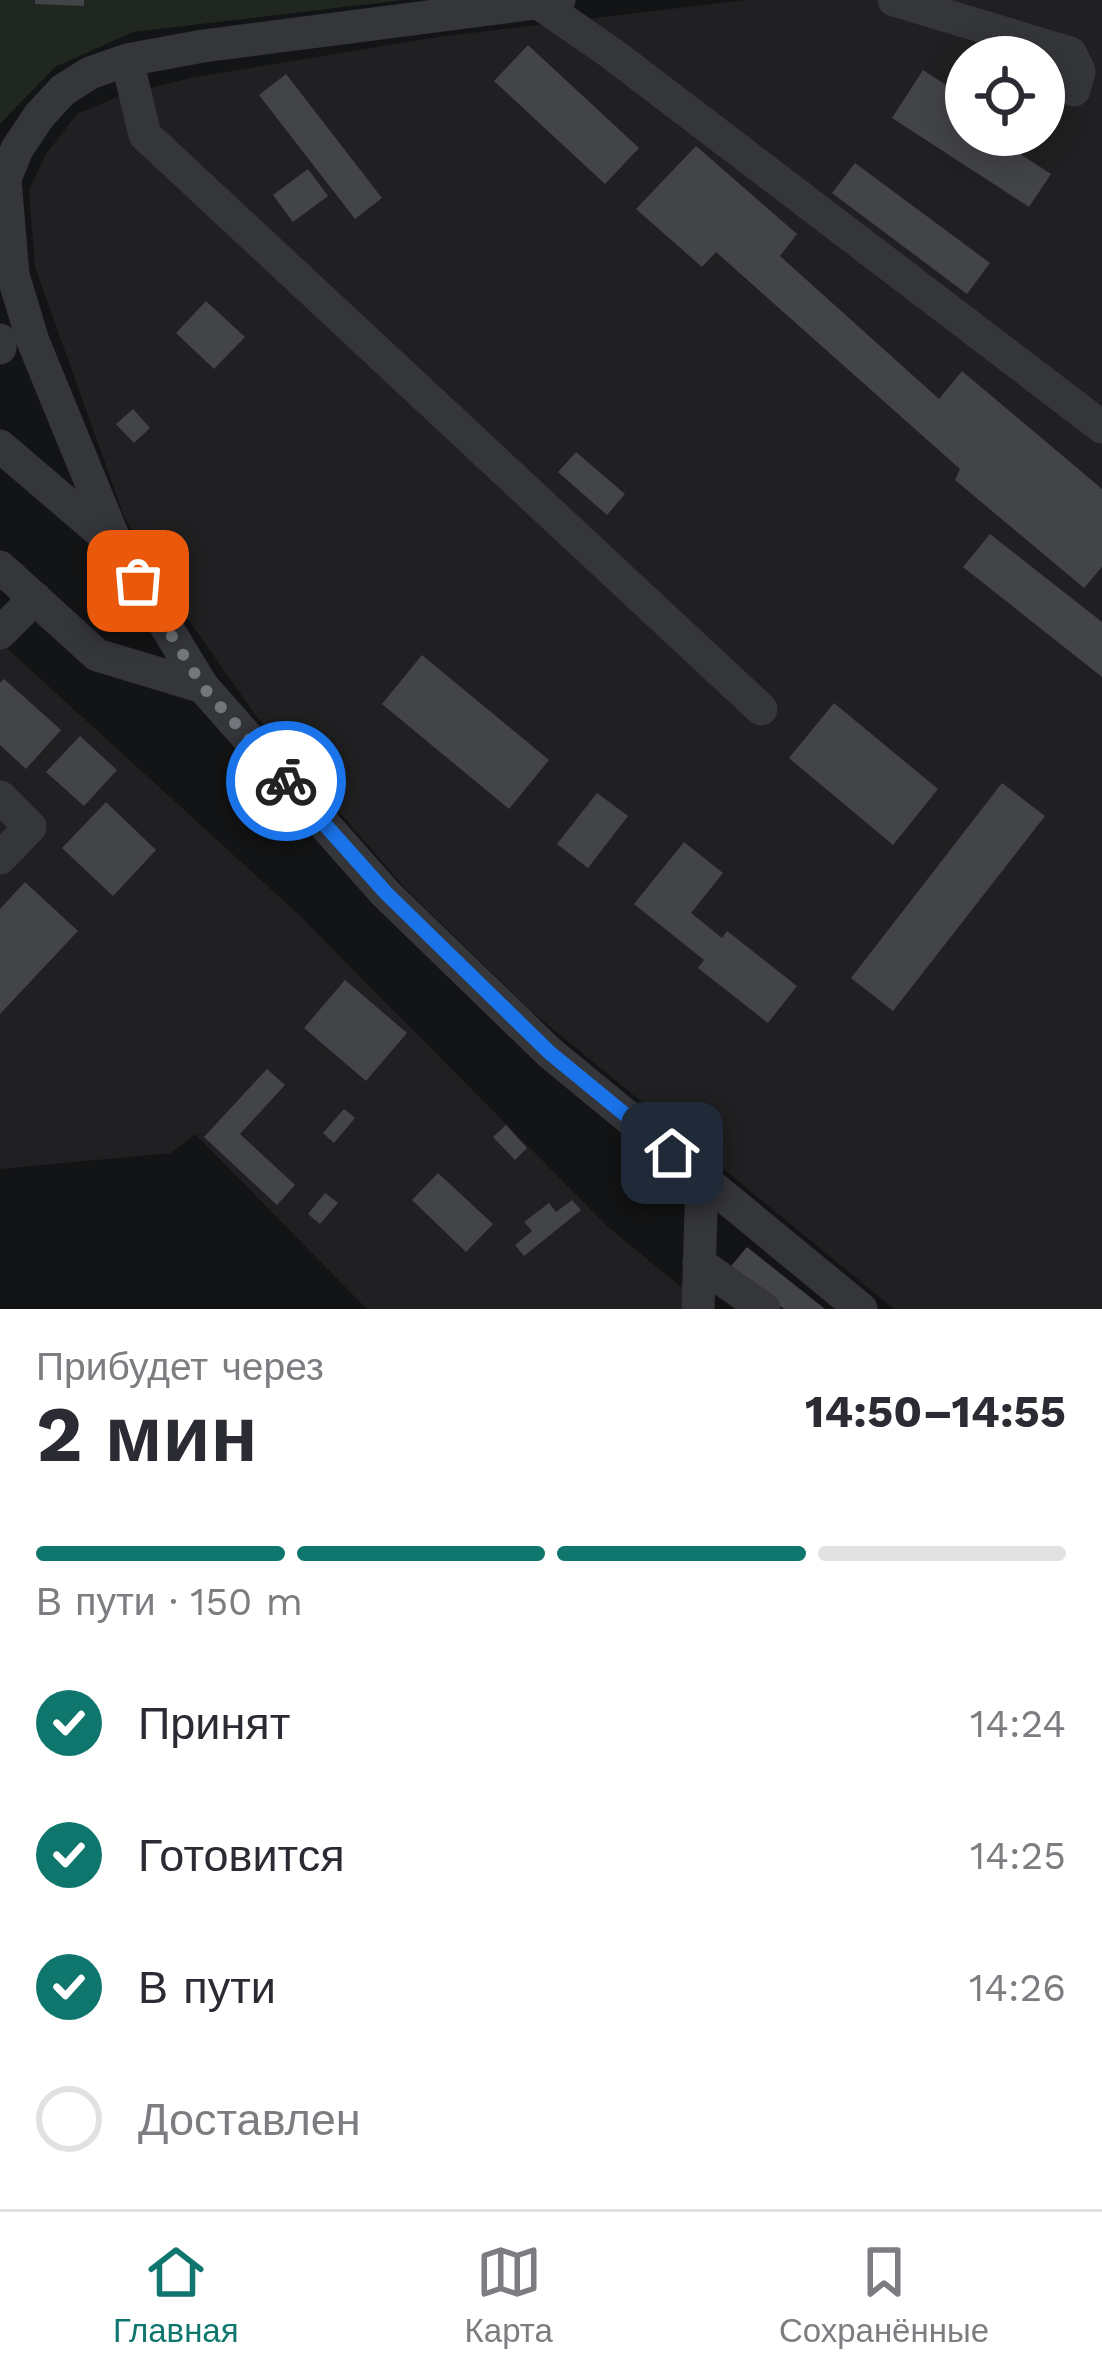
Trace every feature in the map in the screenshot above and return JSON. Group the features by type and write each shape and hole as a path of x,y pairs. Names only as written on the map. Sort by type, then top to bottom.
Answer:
{"street":[{"path":"894,0 1070,53 1079,70 1074,90"},
{"path":"861,1309 550,1053 386,893 203,687 117,546 33,341 14,275 5,179 38,116 63,90 90,73 128,60 537,2 611,52 1102,427"},
{"path":"128,60 145,135 760,709"},
{"path":"0,446 117,546"},
{"path":"0,567 97,655 203,687"},
{"path":"0,633 34,598"},
{"path":"0,797 30,827 0,858"},
{"path":"702,1178 695,1293 764,1309"}],"shaded area":[{"path":"0,0 403,0 133,32 55,67 0,124"},
{"path":"745,0 1102,0 1102,1309 894,1309 531,1011 406,889 256,716 183,612 124,516 35,267 29,190 46,154 77,114 122,95 195,77 438,37"},
{"path":"0,642 297,913 608,1227 708,1309 367,1309 195,1134 171,1153 0,1169"}],"building":[{"path":"35,0 84,0 84,6 35,4"},
{"path":"528,45 639,148 605,184 494,81"},
{"path":"923,70 945,84 945,152 892,118"},
{"path":"286,74 382,198 355,219 259,95"},
{"path":"696,146 797,234 780,256 939,399 962,371 1102,489 1102,567 1084,588 955,480 960,469 716,252 702,267 636,209"},
{"path":"950,156 1023,156 1051,174 1029,207"},
{"path":"855,163 990,263 967,294 832,193"},
{"path":"308,169 328,196 293,222 273,195"},
{"path":"206,301 245,337 214,369 176,333"},
{"path":"133,409 150,428 134,443 116,424"},
{"path":"576,452 625,494 607,515 558,472"},
{"path":"990,534 1102,622 1102,677 963,567"},
{"path":"422,655 549,760 509,809 382,704"},
{"path":"4,679 61,730 26,769 0,745 0,683"},
{"path":"834,703 938,789 893,845 789,758"},
{"path":"80,736 117,770 84,806 46,772"},
{"path":"1002,783 1045,816 893,1011 851,978"},
{"path":"597,793 628,816 588,868 557,844"},
{"path":"106,802 156,850 113,896 62,848"},
{"path":"684,842 723,873 691,913 722,938 727,931 797,986 768,1023 698,968 704,960 634,904"},
{"path":"25,882 78,931 0,1014 0,909"},
{"path":"345,980 407,1033 366,1081 304,1028"},
{"path":"267,1069 285,1085 240,1134 295,1185 277,1205 204,1137"},
{"path":"344,1109 355,1118 334,1143 323,1133"},
{"path":"506,1125 527,1148 515,1160 493,1137"},
{"path":"438,1173 493,1224 466,1252 412,1200"},
{"path":"325,1193 338,1203 320,1224 308,1214"},
{"path":"572,1200 581,1210 524,1256 515,1245 532,1231 524,1222 549,1203 556,1212"},
{"path":"747,1247 825,1309 784,1309 731,1266"}],"way so far":[{"path":"138,581 203,687 286,781"}],"route":[{"path":"286,781 386,893 550,1053 672,1153"}]}
